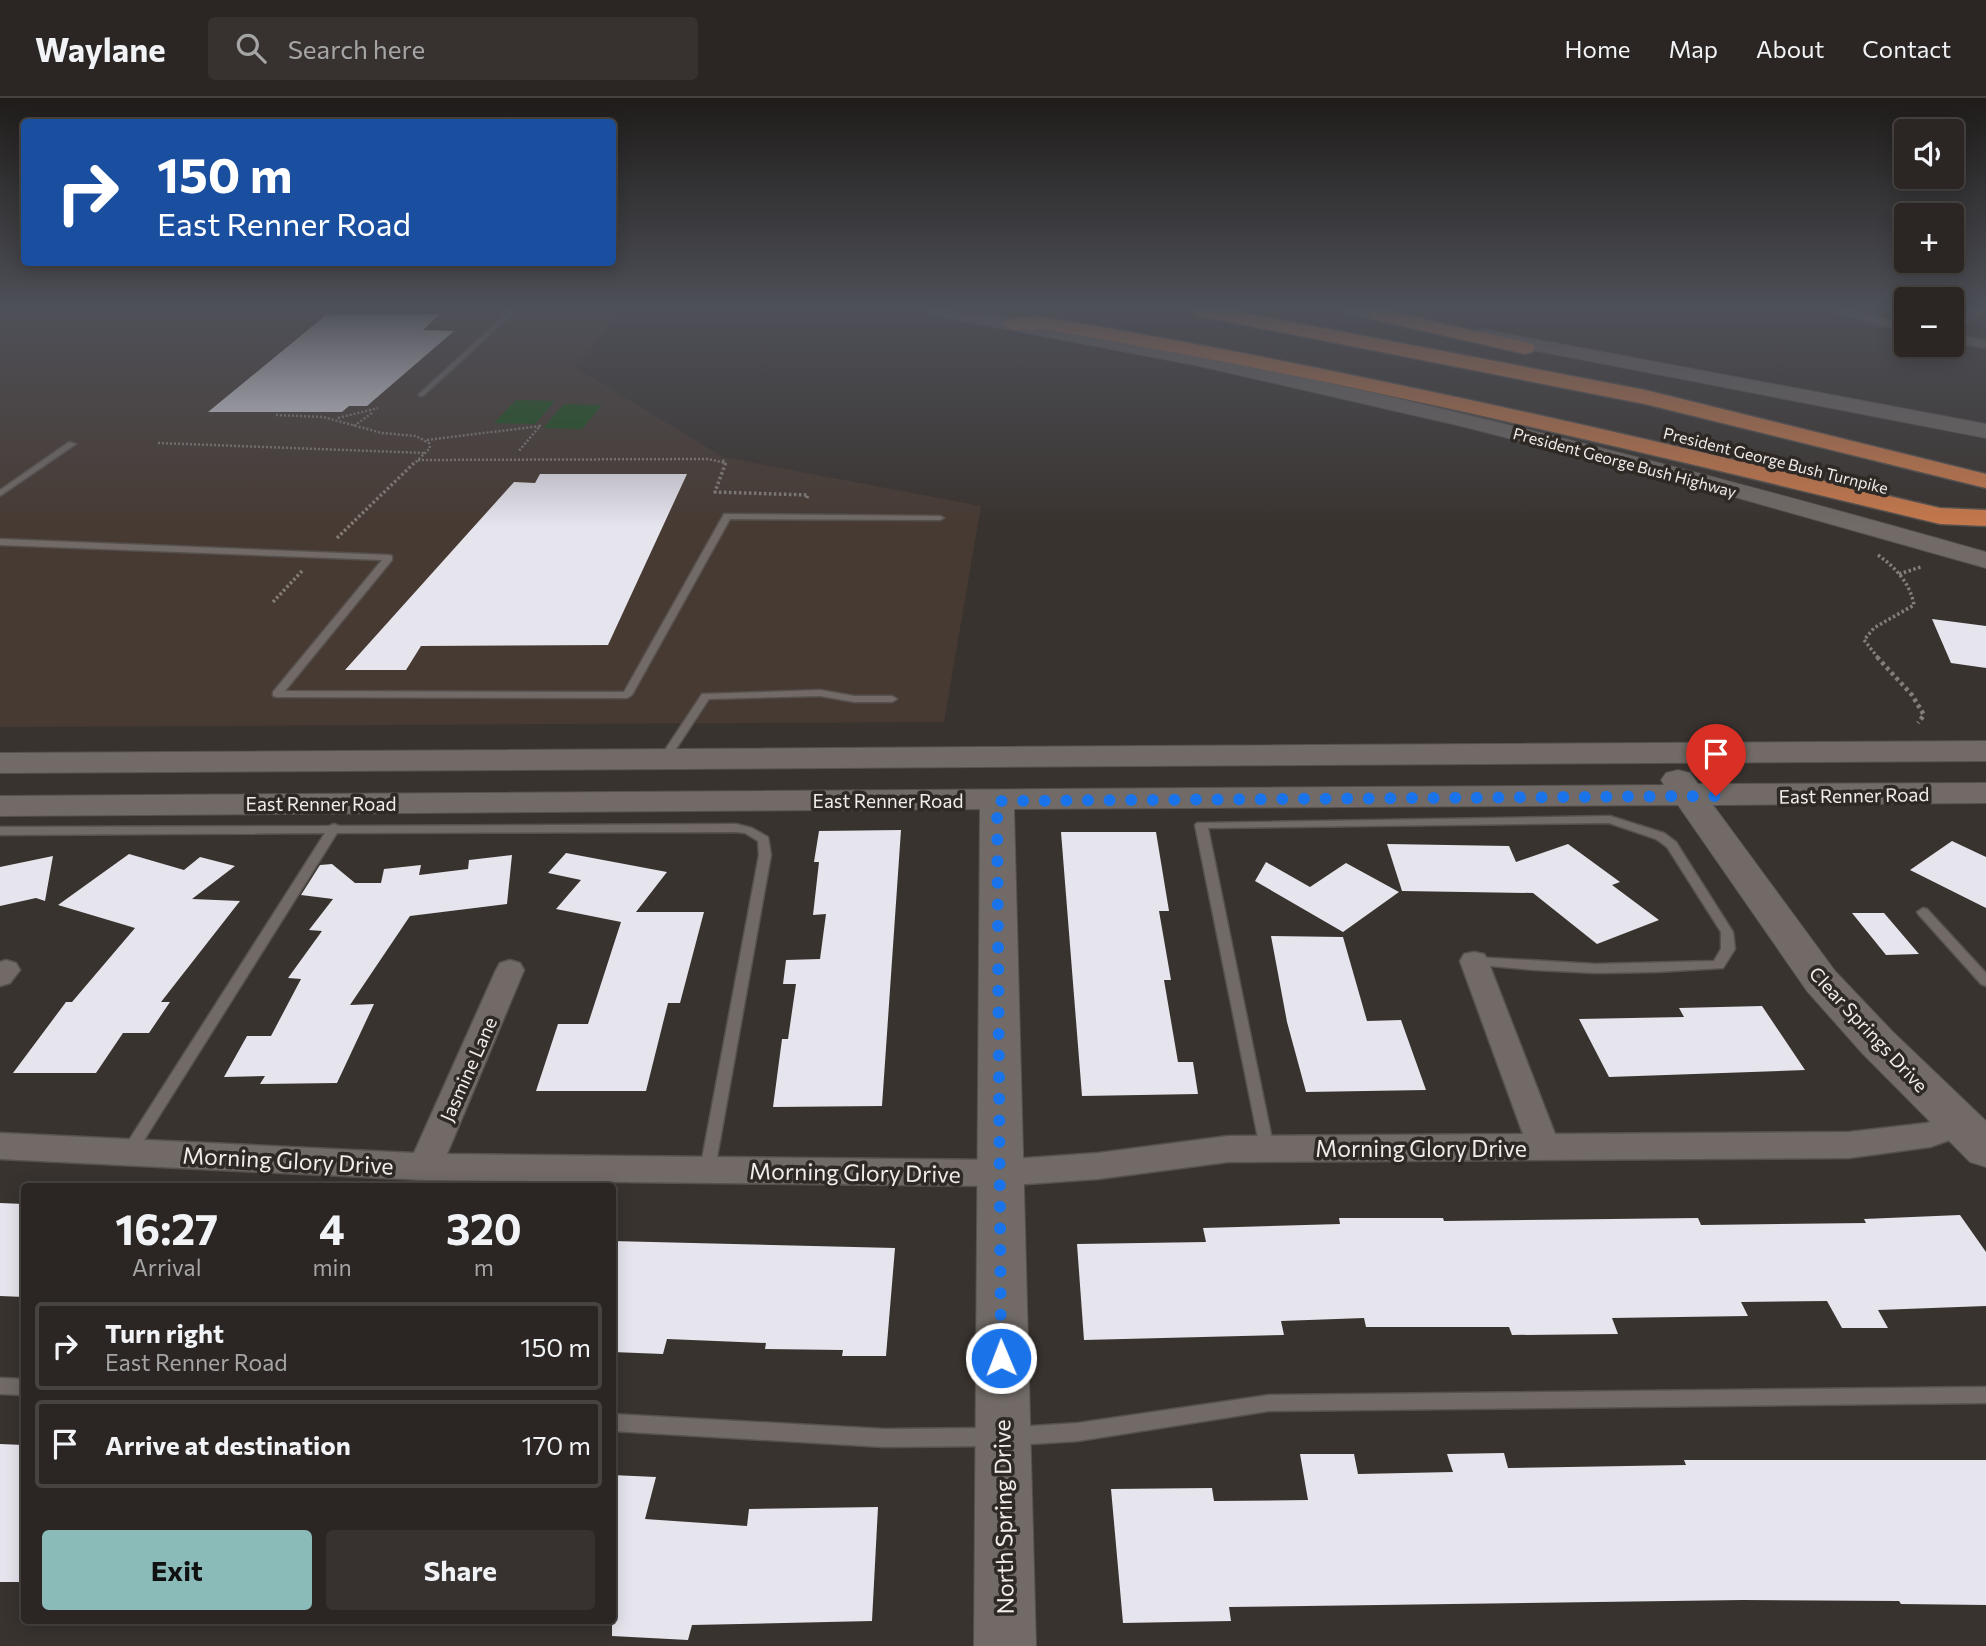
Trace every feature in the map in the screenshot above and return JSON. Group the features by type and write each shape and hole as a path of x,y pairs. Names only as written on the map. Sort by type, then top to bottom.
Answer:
{"highway":[{"path":"1356,382 1940,516 1986,518"},
{"name":"President George Bush Turnpike","path":"1442,382 1738,450 1986,513"},
{"name":"President George Bush Turnpike","path":"1569,382 1645,397 1986,481"},
{"path":"1680,382 1893,434"}],"main road":[{"name":"President George Bush Highway","path":"1291,382 1496,428 1986,560"},
{"path":"1730,382 1986,431"},
{"path":"0,763 1986,751"},
{"name":"Clear Springs Drive","path":"1658,753 1821,981 1877,1042 1972,1136"},
{"path":"937,757 974,779 997,801 1008,782 1026,772 1128,771 1176,756"},
{"path":"654,799 664,759"},
{"path":"1973,793 1973,775 1986,771"},
{"name":"East Renner Road","path":"0,806 654,799 997,801 1973,793"},
{"name":"North Spring Drive","path":"997,801 1005,1646"}],"street":[{"path":"1474,961 1544,1147"},
{"name":"Jasmine Lane","path":"425,1167 510,970"},
{"name":"Morning Glory Drive","path":"0,1146 425,1167 999,1173 1098,1166 1228,1149 1849,1145 1930,1135 1972,1136"}],"lane":[{"path":"421,395 435,382"},
{"path":"0,494 72,444"},
{"path":"0,542 389,558 277,694 627,695 727,516 940,518"},
{"path":"664,759 706,696 820,693 854,699 891,699"},
{"path":"1266,1149 1201,825 1610,820 1660,836 1672,845 1727,932 1728,949 1718,965 1675,968 1544,967 1474,961"},
{"path":"0,831 334,828 748,830 764,840 765,855 708,1170"},
{"path":"130,1152 334,828"},
{"path":"1923,912 1986,981"},
{"path":"0,1386 21,1387"},
{"path":"616,1422 884,1438 1002,1437 1078,1432 1269,1403 1986,1395"}],"path":[{"path":"276,415 353,417 378,408 353,427"},
{"path":"326,418 353,427 416,436 426,440 540,426 518,452"},
{"path":"273,602 430,448 426,440"},
{"path":"158,443 425,453"},
{"path":"418,460 726,461 715,492 808,495 799,517"},
{"path":"1874,552 1899,574 1913,592 1914,605 1903,614 1870,630 1864,640 1886,670 1918,701 1924,715 1918,723"},
{"path":"1899,574 1906,569 1927,566"}],"shaded area":[{"path":"0,382 600,382 723,457 981,506 944,722 0,727"}],"green space":[{"path":"516,400 555,401 535,424 494,423"},
{"path":"564,404 602,405 582,429 543,428"}],"building":[{"path":"244,382 395,382 367,406 349,406 342,412 208,412"},
{"path":"540,474 687,474 608,645 421,646 406,670 345,670 514,482 535,483"},
{"path":"1932,619 1986,626 1986,668 1951,663"},
{"path":"901,830 882,1106 773,1107 782,1039 788,1039 796,984 783,984 786,960 820,959 826,914 813,915 819,862 814,862 819,831"},
{"path":"1061,832 1156,832 1169,911 1159,911 1171,980 1164,980 1178,1062 1193,1062 1198,1094 1082,1096"},
{"path":"1952,841 1986,857 1986,908 1910,870"},
{"path":"1387,844 1509,846 1516,862 1568,844 1620,882 1612,885 1659,920 1597,944 1533,893 1402,891"},
{"path":"566,853 667,872 636,912 704,912 680,1003 668,1003 646,1091 536,1091 558,1024 588,1024 621,922 556,909 581,880 548,873"},
{"path":"129,854 184,870 200,857 235,866 192,899 240,901 161,1002 170,1002 149,1033 123,1033 96,1073 13,1073 66,1002 72,1002 135,928 58,905"},
{"path":"512,855 507,904 410,916 350,1005 374,1004 337,1083 260,1084 265,1076 224,1077 247,1036 271,1036 301,979 288,978 322,931 309,930 333,899 301,895 320,865 332,864 355,883 381,883 384,869 421,865 419,875 468,869 469,860"},
{"path":"53,856 45,901 36,898 0,906 0,867"},
{"path":"1266,862 1310,887 1346,863 1399,892 1343,932 1255,881"},
{"path":"1852,913 1884,913 1919,954 1886,955"},
{"path":"1271,936 1343,937 1367,1021 1401,1020 1426,1090 1306,1092 1287,1022"},
{"path":"1762,1006 1805,1070 1609,1077 1579,1019 1684,1017 1679,1008"},
{"path":"0,1203 21,1204 21,1297 0,1296"},
{"path":"1960,1215 1986,1252 1986,1306 1878,1310 1888,1328 1842,1328 1827,1301 1741,1302 1748,1316 1612,1318 1618,1334 1512,1335 1509,1327 1366,1327 1364,1318 1281,1321 1284,1335 1084,1340 1077,1244 1206,1242 1203,1228 1340,1224 1339,1218 1443,1218 1444,1221 1698,1218 1701,1225 1866,1223 1864,1219"},
{"path":"616,1241 895,1248 886,1356 842,1356 843,1350 765,1349 766,1343 667,1339 663,1354 616,1352"},
{"path":"0,1444 21,1445 21,1582 0,1582"},
{"path":"1504,1453 1508,1468 1686,1465 1684,1460 1986,1460 1986,1605 1901,1604 1899,1601 1743,1600 1229,1607 1231,1621 1123,1623 1111,1489 1212,1488 1214,1501 1308,1500 1300,1454 1354,1454 1358,1474 1453,1472 1447,1454"},
{"path":"616,1475 656,1477 645,1519 747,1526 749,1509 878,1507 872,1621 692,1625 688,1640 612,1636 612,1624 616,1624"}],"route":[{"path":"1001,1358 997,801 1716,796"}]}
